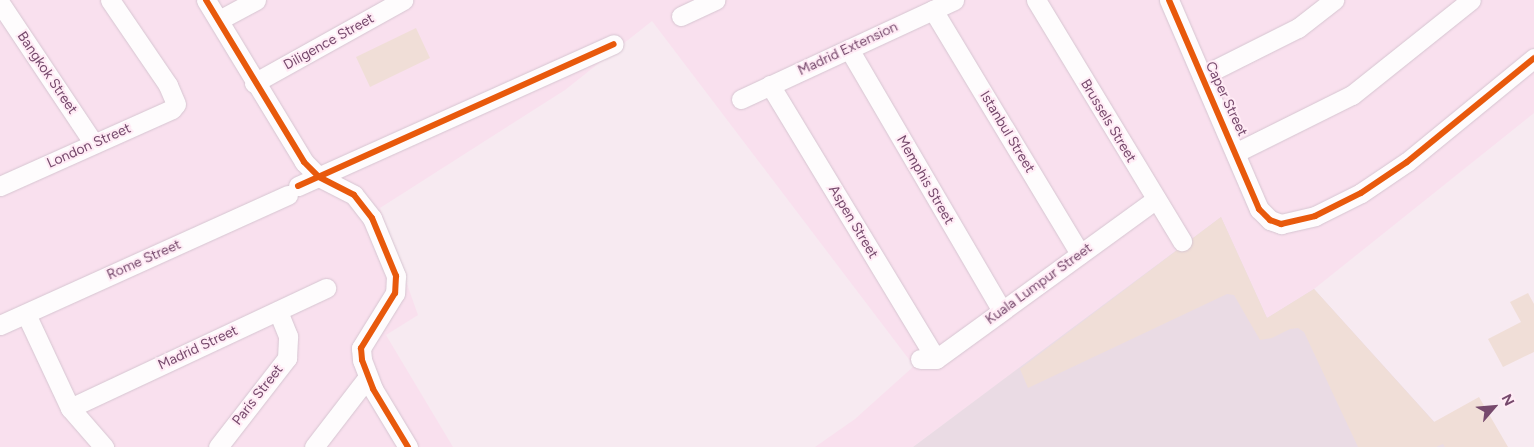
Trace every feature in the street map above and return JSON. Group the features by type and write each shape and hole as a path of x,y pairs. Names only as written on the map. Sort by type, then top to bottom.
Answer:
{"street":[{"name":"London Street","path":"3,179 94,144 172,109 176,104 168,85 110,0"},
{"path":"206,0 296,153 319,177 354,195 372,218 396,276 395,294 361,348 368,377 408,447"},
{"path":"219,20 256,0"},
{"name":"Diligence Street","path":"254,83 403,0"},
{"path":"682,16 716,0"},
{"name":"Madrid Extension","path":"741,99 954,0"},
{"name":"Brussels Street","path":"1036,0 1182,241"},
{"name":"Caper Street","path":"1169,0 1237,152 1259,209 1270,220 1294,223 1361,193 1407,162 1534,58"},
{"path":"1202,76 1298,28 1334,0"},
{"path":"1237,152 1352,95 1471,0"},
{"name":"Bangkok Street","path":"0,2 94,144"},
{"name":"Istanbul Street","path":"933,10 1080,254"},
{"name":"Rome Street","path":"0,325 319,177 614,44"},
{"name":"Memphis Street","path":"849,49 1002,311"},
{"name":"Aspen Street","path":"770,85 928,359"},
{"name":"Kuala Lumpur Street","path":"928,359 1002,311 1156,199"},
{"name":"Madrid Street","path":"70,408 326,288"},
{"name":"Paris Street","path":"218,447 287,358 288,336 278,311"},
{"path":"26,314 70,408 104,447"},
{"path":"314,447 368,377"}],"shaded area":[{"path":"0,0 1534,0 1534,113 1314,289 1267,318 1221,218 913,447 815,447 855,419 914,366 652,21 565,90 380,208 418,315 386,335 453,447 0,447"},
{"path":"416,28 430,58 370,87 356,57"},
{"path":"1221,217 1267,318 1314,289 1457,447 913,447"},
{"path":"1221,217 1267,318 1314,289 1434,422 1479,397 1508,447 1445,447 1443,444 1436,447 1358,447 1304,332 1298,328 1290,329 1272,338 1260,340 1234,295 1227,294 1028,388 1020,369"},
{"path":"1528,293 1534,304 1534,352 1503,367 1488,339 1521,322 1510,302"}],"cycle path":[{"path":"206,0 304,162 319,177 354,195 372,218 396,276 395,293 361,348 362,360 373,389 408,447"},
{"path":"1169,0 1259,209 1270,220 1281,224 1315,216 1361,193 1407,162 1534,58"},
{"path":"298,186 614,44"}]}
